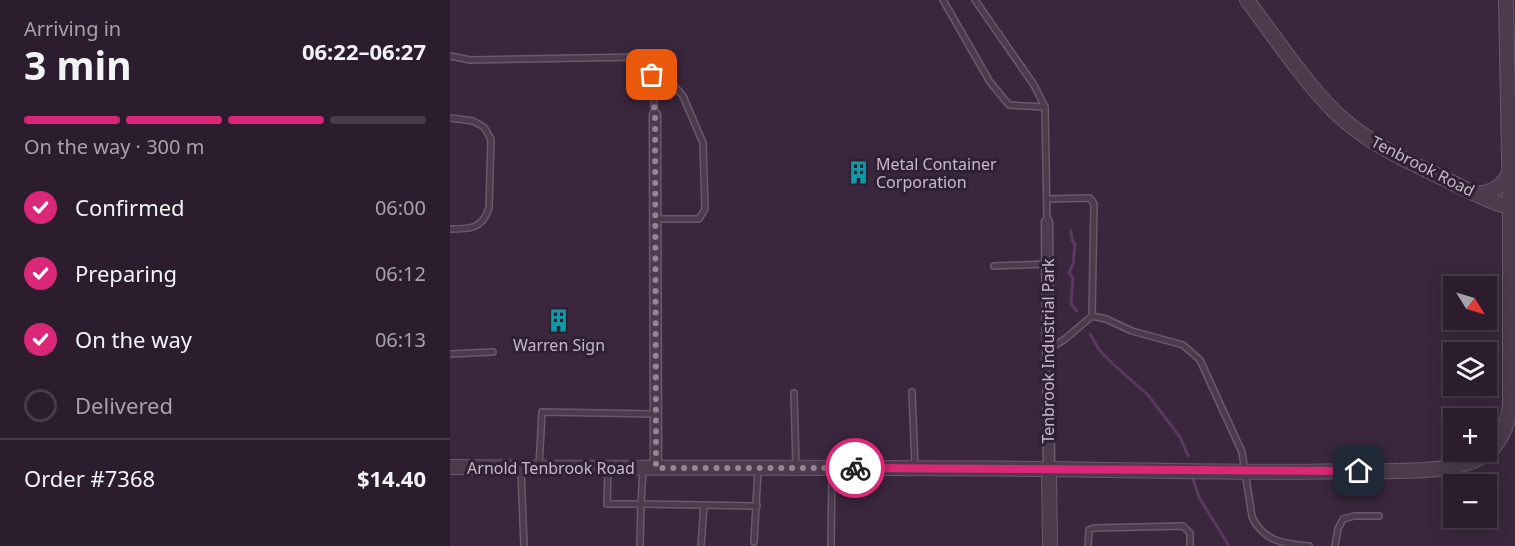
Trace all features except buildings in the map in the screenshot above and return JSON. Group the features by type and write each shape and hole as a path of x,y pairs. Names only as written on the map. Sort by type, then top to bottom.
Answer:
{"street":[{"name":"Tenbrook Road","path":"1247,0 1313,88 1352,127 1396,155 1475,194 1513,208"},
{"path":"1050,546 1049,469 1246,472 1443,468 1470,462 1488,453 1503,435 1509,412 1513,208 1509,172 1509,9"},
{"path":"650,468 656,414 655,115"},
{"path":"1475,194 1496,190 1504,182 1509,172"},
{"name":"Tenbrook Industrial Park","path":"1047,222 1049,469"},
{"name":"Arnold Tenbrook Road","path":"450,467 1049,469"}],"lane":[{"path":"943,0 990,82 1009,105 1045,107"},
{"path":"975,0 1034,85 1045,107 1047,222"},
{"path":"450,56 470,60 640,57 648,63 652,75 655,115"},
{"path":"652,75 668,80 683,96 697,127 703,143 705,209 699,219 655,219"},
{"path":"450,118 473,121 484,127 491,139 489,208 485,219 477,226 450,230"},
{"path":"1048,199 1090,198 1094,204 1092,316 1048,350"},
{"path":"994,266 1047,264"},
{"path":"1092,316 1106,319 1132,331 1174,341 1193,352 1210,380 1242,452 1252,517 1258,528 1278,542 1310,546"},
{"path":"450,354 493,352"},
{"path":"912,392 915,467"},
{"path":"794,393 795,467"},
{"path":"539,468 542,412 656,414"},
{"path":"754,542 758,467"},
{"path":"521,468 524,546"},
{"path":"608,468 607,504 757,506"},
{"path":"640,546 641,504 650,468"},
{"path":"831,546 832,468"},
{"path":"701,546 704,505"},
{"path":"1335,546 1338,529 1343,519 1354,516 1379,516"},
{"path":"1088,546 1089,530 1094,528 1183,526 1190,533 1190,546"}],"waterway":[{"path":"1071,231 1075,245 1073,264 1069,273 1073,278 1071,304 1077,311"},
{"path":"1090,334 1099,350 1148,395 1180,437 1188,456"},
{"path":"1193,479 1199,497 1229,546"}],"way so far":[{"path":"652,75 655,115 656,468 855,468"}],"place":[{"name":"Metal Container Corporation","path":"858,173"},
{"name":"Warren Sign","path":"559,320"}],"route":[{"path":"855,468 1359,471"}]}
